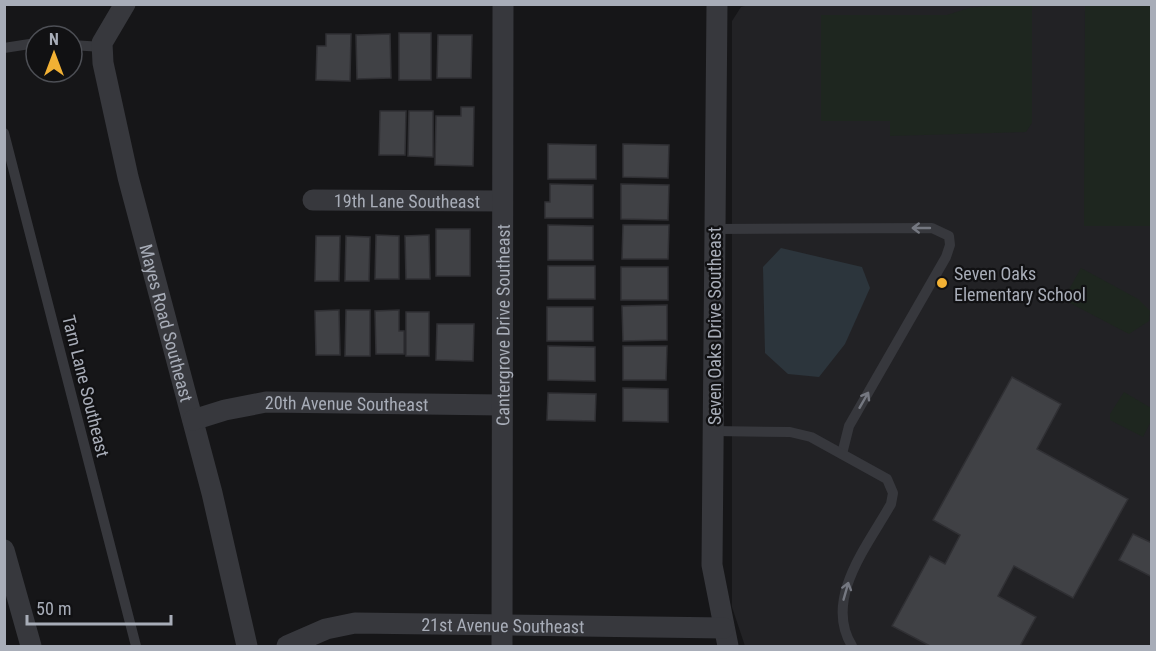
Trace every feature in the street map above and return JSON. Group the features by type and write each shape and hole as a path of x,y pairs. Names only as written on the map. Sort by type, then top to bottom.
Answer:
{"street":[{"path":"102,47 125,4"},
{"name":"Cantergrove Drive Southeast","path":"502,646 503,4"},
{"name":"Seven Oaks Drive Southeast","path":"717,4 712,565 726,637"},
{"name":"Mayes Road Southeast","path":"102,47 103,63 128,177 193,420 247,646"},
{"name":"19th Lane Southeast","path":"313,201 502,201"},
{"name":"20th Avenue Southeast","path":"193,420 225,410 266,402 502,405"},
{"path":"4,550 10,593 31,646"},
{"name":"21st Avenue Southeast","path":"287,646 326,629 356,623 502,624 726,637"}],"lane":[{"path":"4,48 24,45"},
{"path":"84,46 102,47"},
{"name":"Tarn Lane Southeast","path":"4,133 136,646"},
{"path":"715,229 932,228 949,237 950,245 946,257 849,426 842,454"},
{"path":"713,431 790,432 811,437 887,479 893,493 891,504 848,580 843,601 841,618 846,636 852,646"}],"shaded area":[{"name":"Seven Oaks Elementary School","path":"752,4 1151,5 1151,646 745,646 732,607 732,21 741,7"},
{"path":"1032,5 1032,123 1026,132 890,136 890,121 821,121 821,15 947,15 969,8"},
{"path":"1085,5 1151,5 1151,226 1084,226"},
{"path":"781,248 862,267 870,288 845,344 819,377 788,374 765,353 763,267"},
{"path":"1081,268 1138,299 1150,311 1149,321 1129,334 1070,303 1066,295"},
{"path":"1124,392 1151,408 1151,421 1143,437 1110,420 1110,414"}],"building":[{"path":"399,33 431,33 431,80 399,80"},
{"path":"326,34 351,34 350,81 316,80 317,46 326,46"},
{"path":"390,34 391,78 357,79 356,35"},
{"path":"438,35 472,35 471,78 437,78"},
{"path":"461,107 474,107 473,166 435,165 436,116 461,116"},
{"path":"380,111 406,111 405,155 379,155"},
{"path":"409,111 433,111 433,157 408,156"},
{"path":"548,144 596,145 596,179 548,179"},
{"path":"623,144 669,145 668,178 623,177"},
{"path":"550,184 593,185 593,218 545,218 545,202 550,202"},
{"path":"621,184 669,185 668,220 621,219"},
{"path":"548,225 593,226 593,260 548,260"},
{"path":"623,225 669,225 668,259 622,259"},
{"path":"436,229 470,229 470,276 436,276"},
{"path":"376,235 399,236 399,279 375,279"},
{"path":"429,235 430,279 406,279 405,236"},
{"path":"316,236 340,236 339,281 315,281"},
{"path":"346,236 370,237 369,281 345,281"},
{"path":"548,266 595,266 595,299 548,299"},
{"path":"621,267 668,267 668,300 621,300"},
{"path":"667,305 667,340 623,341 622,306"},
{"path":"547,307 593,307 593,341 547,341"},
{"path":"339,310 340,355 316,355 315,311"},
{"path":"346,310 370,310 370,356 345,356"},
{"path":"399,310 399,331 404,331 404,354 376,354 375,311"},
{"path":"406,312 429,312 429,356 406,356"},
{"path":"437,324 474,324 473,361 436,360"},
{"path":"548,346 595,347 595,381 548,380"},
{"path":"623,346 667,346 666,380 623,380"},
{"path":"1012,377 1061,404 1037,449 1128,499 1073,598 1014,566 998,596 1036,617 1020,646 930,646 892,626 930,556 945,564 960,535 933,520"},
{"path":"623,388 668,389 668,422 623,421"},
{"path":"548,393 596,394 595,421 547,420"},
{"path":"1133,534 1152,543 1152,577 1119,560"}],"place":[{"name":"Seven Oaks Elementary School","path":"942,283"}]}
